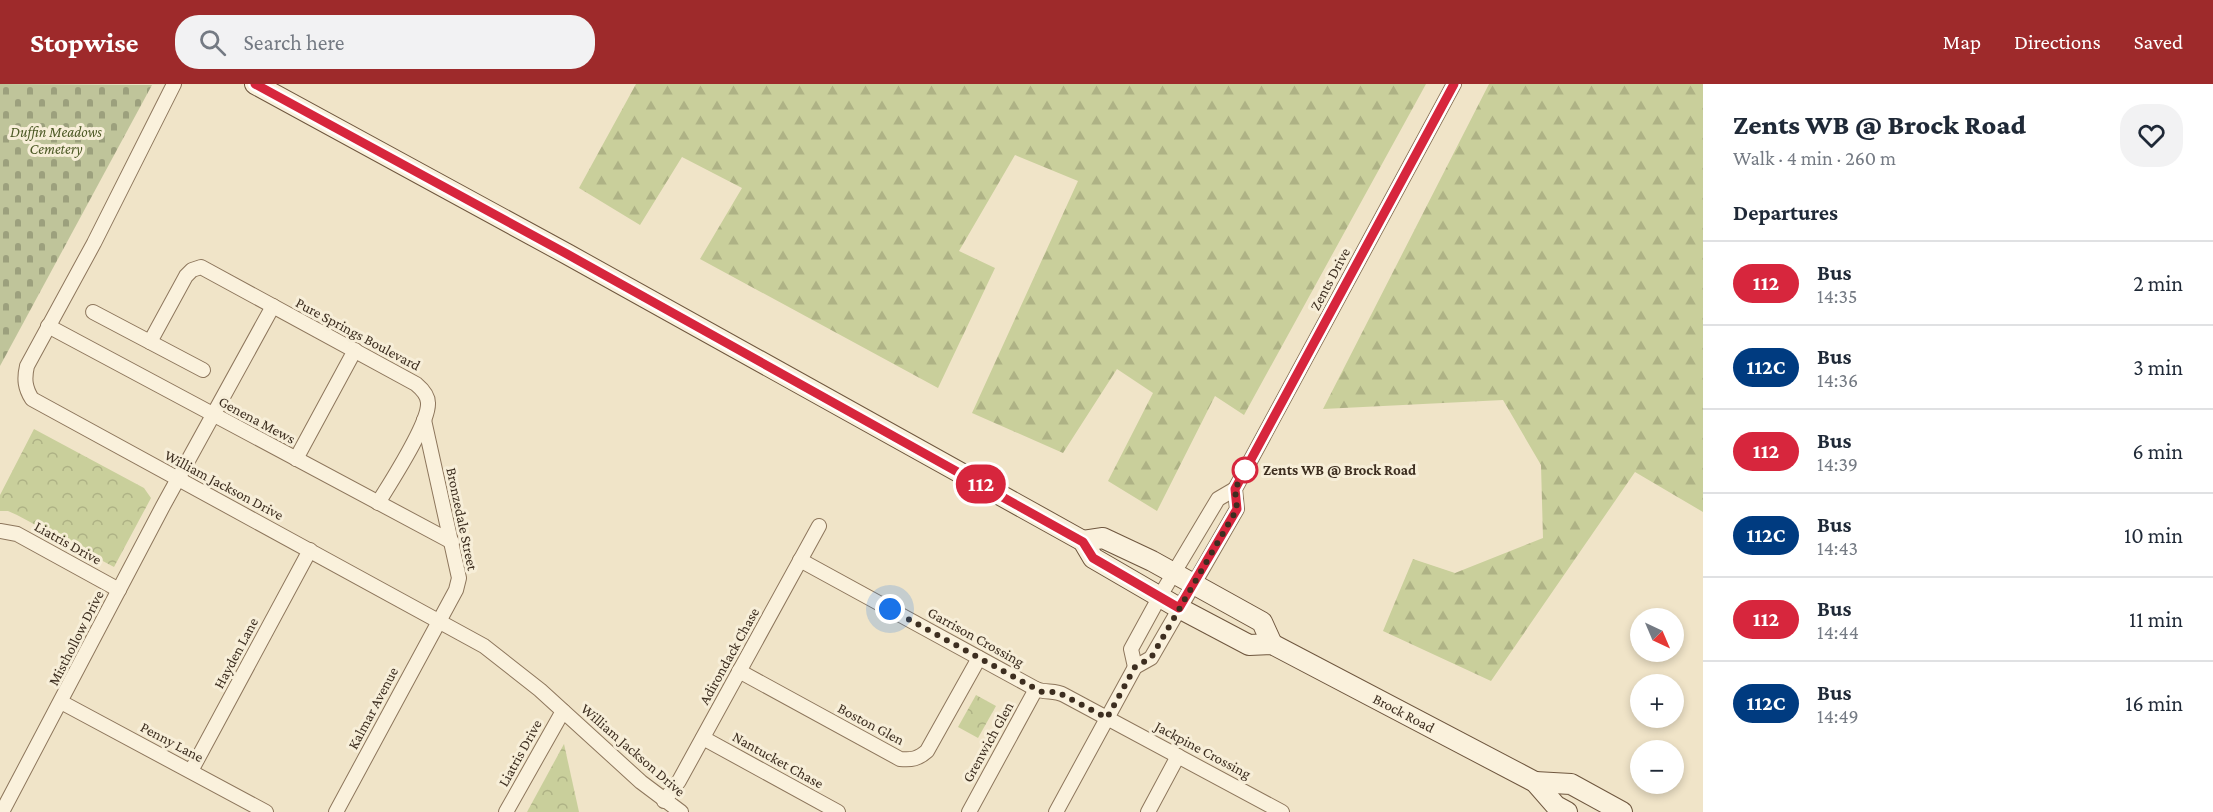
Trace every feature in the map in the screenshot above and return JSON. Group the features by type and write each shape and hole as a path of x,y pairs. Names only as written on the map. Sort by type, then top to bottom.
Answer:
{"main road":[{"name":"Brock Road","path":"255,84 578,260 1083,542 1093,558 1179,608 1249,645 1272,644 1536,782 1556,806 1567,812"},
{"name":"Brock Road","path":"1083,542 1103,538 1173,572 1262,622 1272,644"},
{"name":"Brock Road","path":"1536,782 1571,784 1622,812"}],"street":[{"name":"William Jackson Drive","path":"174,84 94,243 27,366 24,378 27,391 32,399 484,646 563,711 641,782 681,812"},
{"name":"Zents Drive","path":"1235,489 1237,509 1151,658 1135,667 1131,649 1173,572 1218,499 1235,489 1454,84"},
{"path":"150,342 186,276 192,270 201,267 273,306"},
{"name":"Pure Springs Boulevard","path":"179,479 273,306 416,384 424,391 428,400 424,420 378,503"},
{"path":"93,312 203,370"},
{"name":"Genena Mews","path":"48,326 452,542"},
{"path":"296,459 355,350"},
{"name":"Bronzedale Street","path":"424,420 459,578 456,590 439,620"},
{"name":"Misthollow Drive","path":"2,812 179,479"},
{"name":"Adirondack Chase","path":"664,801 679,781 819,526"},
{"name":"Liatris Drive","path":"0,531 17,534 119,590"},
{"name":"Hayden Lane","path":"191,771 310,550"},
{"name":"Garrison Crossing","path":"801,560 1036,689 1042,692 1057,692 1107,718"},
{"name":"Kalmar Avenue","path":"336,812 439,620"},
{"name":"Boston Glen","path":"739,671 900,759 911,759 920,757 927,751 979,658"},
{"path":"1056,812 1135,667"},
{"name":"Grenwich Glen","path":"969,812 1036,689"},
{"name":"Penny Lane","path":"61,702 266,812"},
{"name":"Liatris Drive","path":"506,812 563,711"},
{"name":"Jackpine Crossing","path":"1107,718 1282,812"},
{"name":"Nantucket Chase","path":"703,738 838,812"},
{"path":"1148,812 1178,756"}],"green space":[{"name":"Duffin Meadows Cemetery","path":"0,84 152,85 0,366"},
{"path":"636,84 1426,84 1244,415 1215,396 1157,511 1108,481 1153,393 1117,369 1063,453 972,413 1078,181 1015,155 959,251 995,268 938,388 700,259 742,188 682,157 640,225 579,188"},
{"path":"1489,84 1703,84 1703,512 1635,472 1491,681 1383,631 1413,559 1455,573 1543,538 1541,465 1503,400 1323,409"},
{"path":"34,429 144,488 151,498 114,567 17,515 8,511 0,511 0,495"},
{"path":"976,695 996,706 978,738 958,727"},
{"path":"564,744 579,812 527,812"}],"bus line":[{"name":"112","path":"255,84 878,426 1083,542 1093,558 1179,608 1237,509 1235,489 1454,84"}],"place":[{"name":"Zents WB @ Brock Road","path":"1245,470"}],"route":[{"path":"890,609 1036,689 1042,692 1057,692 1107,718 1135,667 1151,658 1237,509 1235,489 1245,470"}]}
